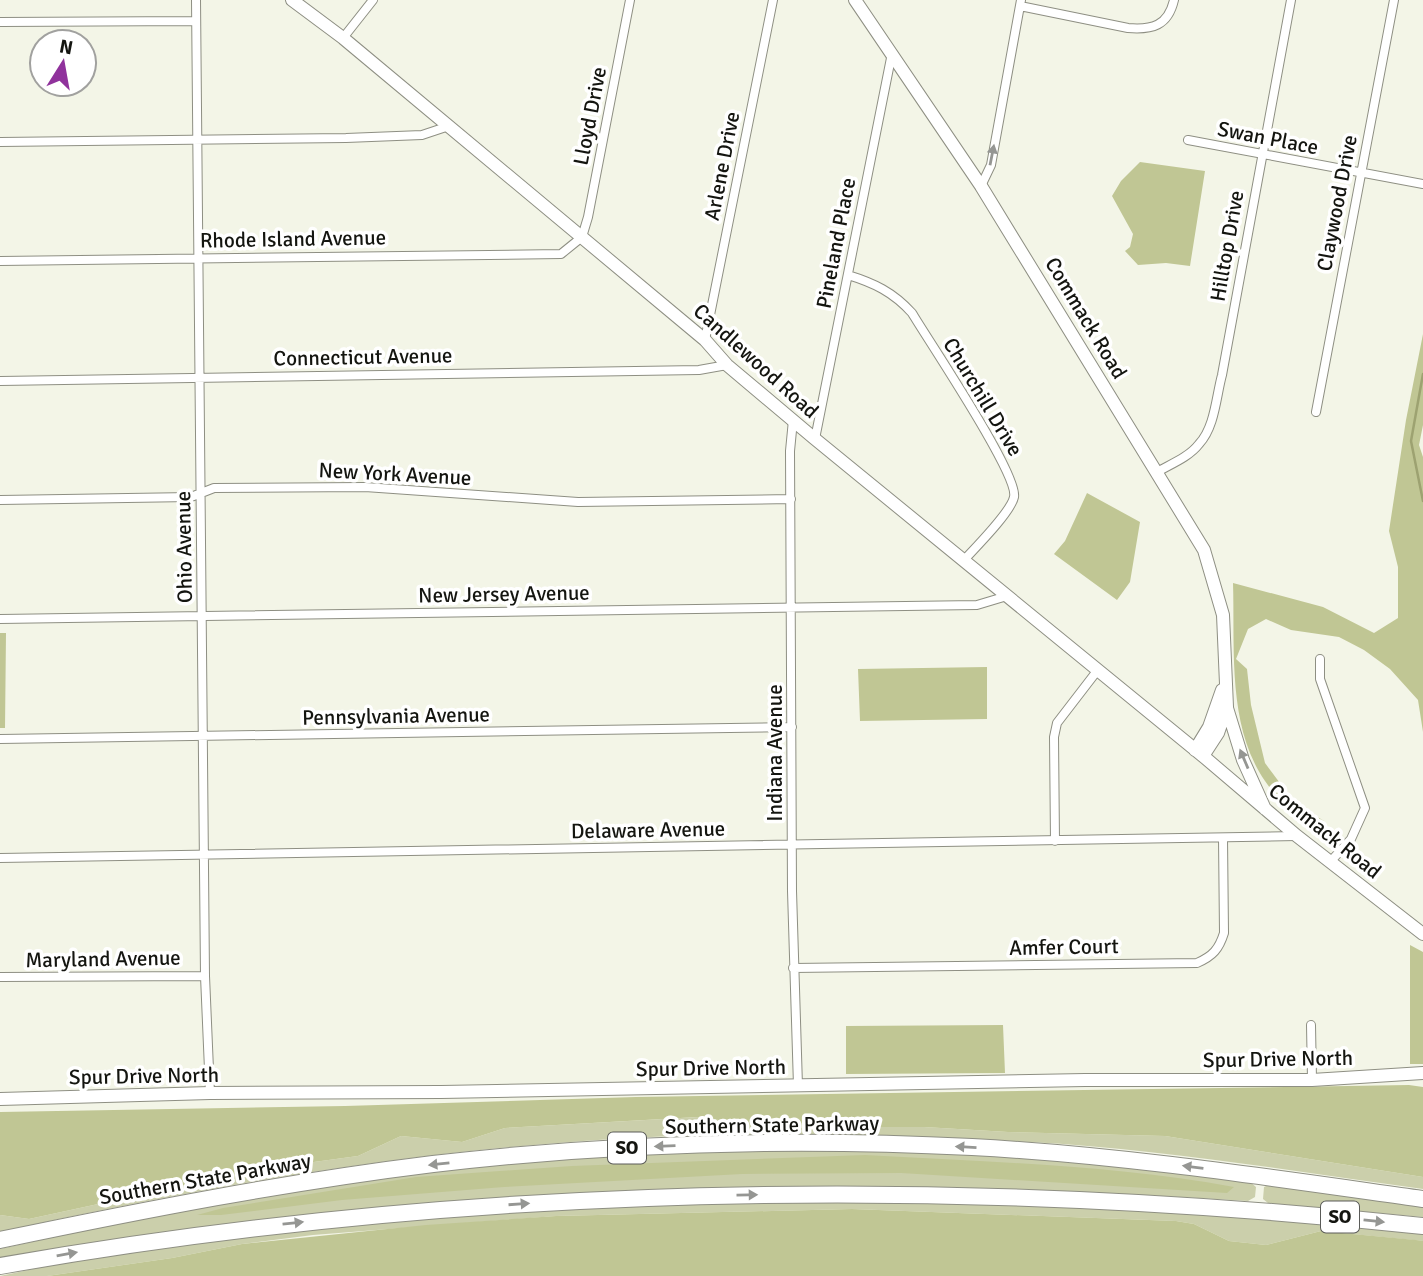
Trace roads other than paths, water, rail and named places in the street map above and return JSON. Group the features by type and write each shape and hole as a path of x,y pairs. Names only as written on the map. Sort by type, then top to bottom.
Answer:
{"highway":[{"name":"Southern State Parkway","path":"0,1240 264,1188 360,1174 553,1153 698,1145 974,1147 1191,1167 1423,1199"},
{"name":"SO","path":"0,1266 191,1236 366,1216 556,1202 733,1195 943,1194 1059,1198 1258,1210 1423,1226"}],"street":[{"name":"Ohio Avenue","path":"196,0 205,975 209,1093"},
{"name":"Candlewood Road","path":"292,0 449,126 705,340 727,365 815,439 1199,753"},
{"path":"342,38 373,0"},
{"name":"Lloyd Drive","path":"582,237 630,0"},
{"name":"Arlene Drive","path":"705,340 773,0"},
{"name":"Commack Road","path":"855,0 981,186 1204,550 1223,615 1227,707 1218,733 1199,753"},
{"path":"981,186 991,165 1020,3 1146,30 1162,23 1172,9 1174,0"},
{"name":"Hilltop Drive","path":"1157,472 1199,444 1209,428 1224,361 1291,0"},
{"name":"Claywood Drive","path":"1316,412 1394,0"},
{"path":"0,22 196,21"},
{"name":"Pineland Place","path":"815,439 892,53"},
{"path":"0,142 197,141 422,135 449,126"},
{"name":"Swan Place","path":"1188,140 1423,184"},
{"name":"Rhode Island Avenue","path":"0,261 561,254 582,237"},
{"name":"Churchill Drive","path":"848,275 887,290 912,313 1013,482 1015,496 1007,511 964,560"},
{"name":"Connecticut Avenue","path":"0,381 699,370 727,365"},
{"name":"Indiana Avenue","path":"793,420 790,451 793,968 798,1086"},
{"name":"New York Avenue","path":"0,500 191,497 214,488 365,487 578,502 791,499"},
{"name":"New Jersey Avenue","path":"0,619 977,605 1007,597"},
{"path":"1320,659 1320,679 1365,808 1351,839 1331,861"},
{"path":"1055,841 1054,737 1057,723 1097,671"},
{"name":"Commack Road","path":"1199,753 1219,703 1224,680"},
{"path":"1227,707 1243,760 1266,809"},
{"name":"Pennsylvania Avenue","path":"0,739 792,727"},
{"name":"Commack Road","path":"1199,753 1297,836 1423,934"},
{"name":"Delaware Avenue","path":"0,858 1297,836"},
{"name":"Amfer Court","path":"793,968 1197,962 1210,957 1220,947 1224,933 1223,838"},
{"name":"Maryland Avenue","path":"0,977 205,975"},
{"path":"1311,1026 1312,1080"},
{"name":"Spur Drive North","path":"0,1098 1085,1080 1312,1080 1423,1073"}],"waterway":[{"path":"1423,374 1411,441 1423,501"}]}
